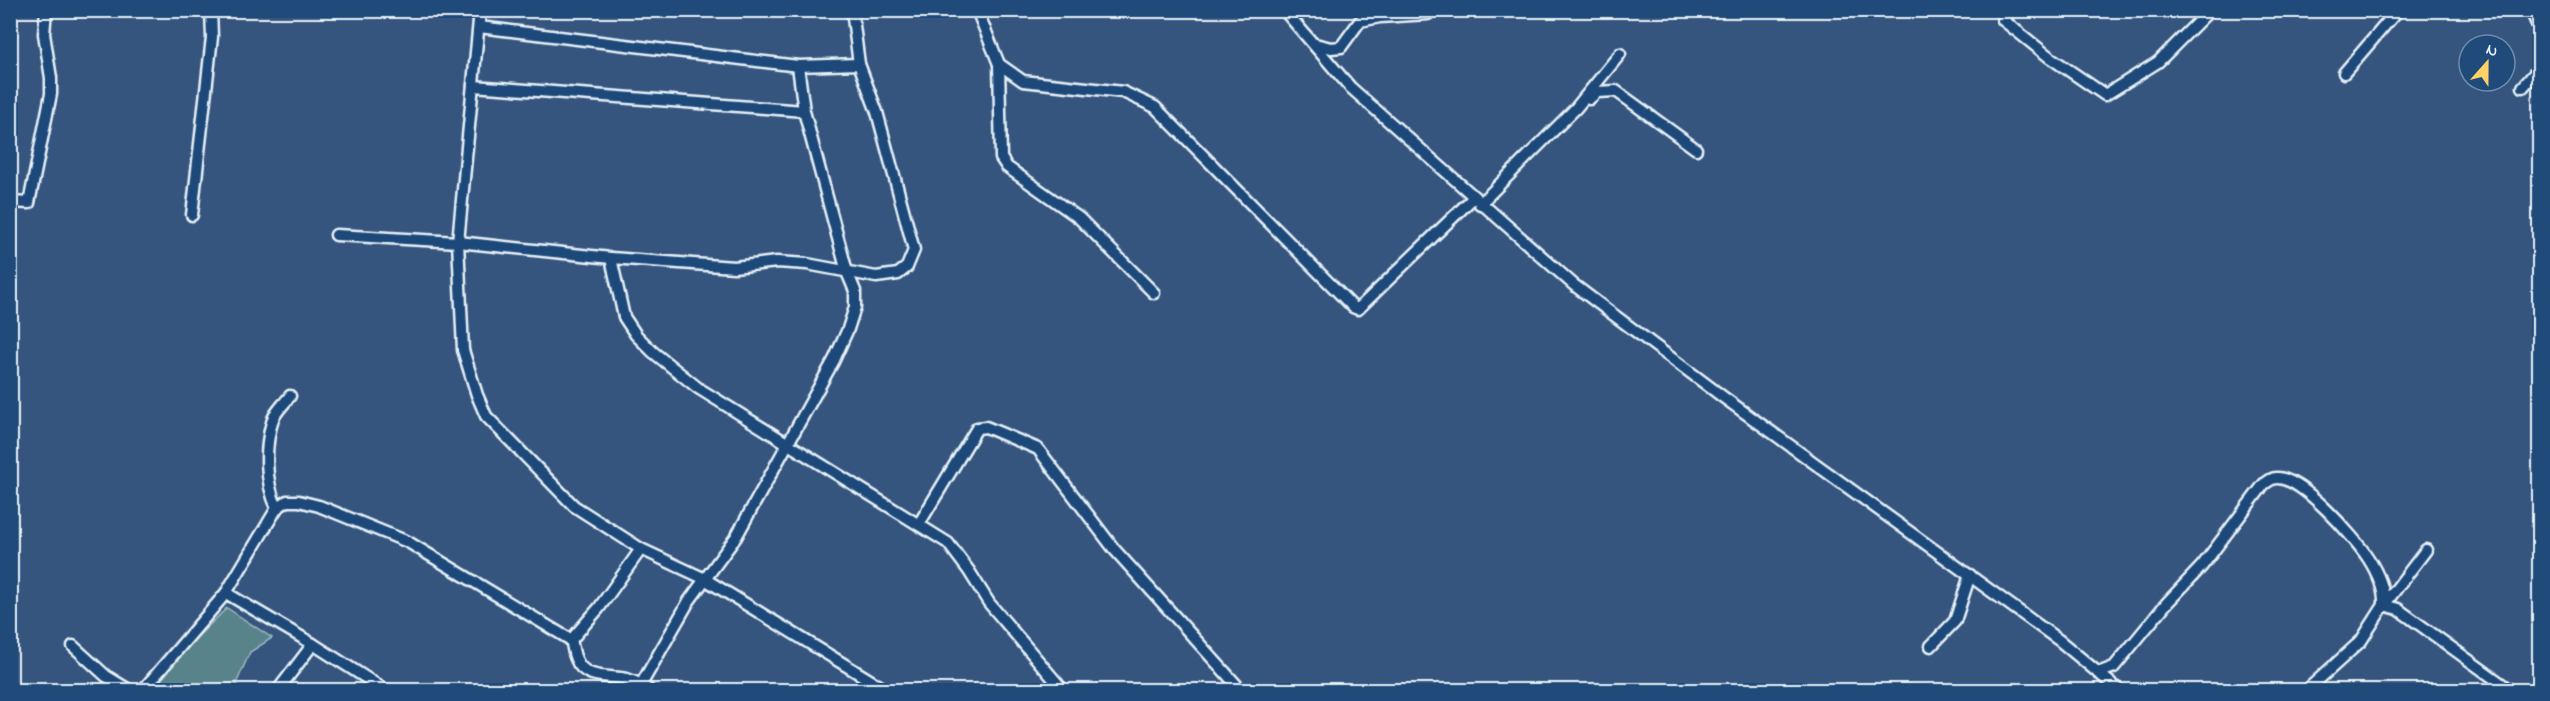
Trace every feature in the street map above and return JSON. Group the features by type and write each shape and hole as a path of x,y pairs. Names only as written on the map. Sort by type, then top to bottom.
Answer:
{"street":[{"path":"10,202 29,203 49,105 51,78 44,34 46,10"},
{"path":"192,215 213,37 211,10"},
{"path":"480,10 458,242 463,350 486,416 574,506 641,549 703,578 886,690"},
{"path":"336,235 458,242 611,258 734,267 768,263 797,263 876,276 898,274 907,267 914,250 877,112 859,64 852,10"},
{"path":"977,10 999,64 1001,158 1007,167 1079,218 1154,293"},
{"path":"1284,10 1350,87 1476,201 1574,285 1723,397 2060,641 2119,690"},
{"path":"1315,44 1337,48 1360,21 1380,17 1428,14 1432,10"},
{"path":"2012,10 2003,20 2048,56 2105,95 2158,62 2210,10"},
{"path":"2344,73 2398,10"},
{"path":"2531,10 2540,31"},
{"path":"479,27 798,66 859,64"},
{"path":"1576,108 1620,54"},
{"path":"999,64 1023,81 1123,92 1155,107 1353,307 1358,309 1576,108 1597,92 1616,91 1696,149"},
{"path":"143,690 226,593 277,508 287,501 299,501 319,506 408,542 571,640 576,662 589,672 605,679 625,678 643,689 703,578 736,537 786,442 834,360 855,307 855,291 847,272 804,111 798,66"},
{"path":"2523,87 2540,67"},
{"path":"473,86 804,111"},
{"path":"611,258 624,317 636,335 698,388 948,543 989,603 1063,690"},
{"path":"277,508 269,490 267,452 273,417 290,396"},
{"path":"919,524 977,428 986,427 1038,449 1114,549 1241,690"},
{"path":"2098,673 2114,667 2166,604 2202,566 2264,484 2273,478 2287,480 2305,491 2355,541 2369,559 2381,582 2384,605"},
{"path":"571,640 599,608 641,549"},
{"path":"2307,690 2361,641 2384,605 2426,550"},
{"path":"1931,646 1955,621 1970,575"},
{"path":"226,593 385,690"},
{"path":"2384,605 2398,609 2510,690"},
{"path":"278,690 312,644"},
{"path":"73,646 106,676 129,690"}],"green space":[{"path":"227,608 272,638 250,652 236,684 243,690 150,690 150,683"}]}
